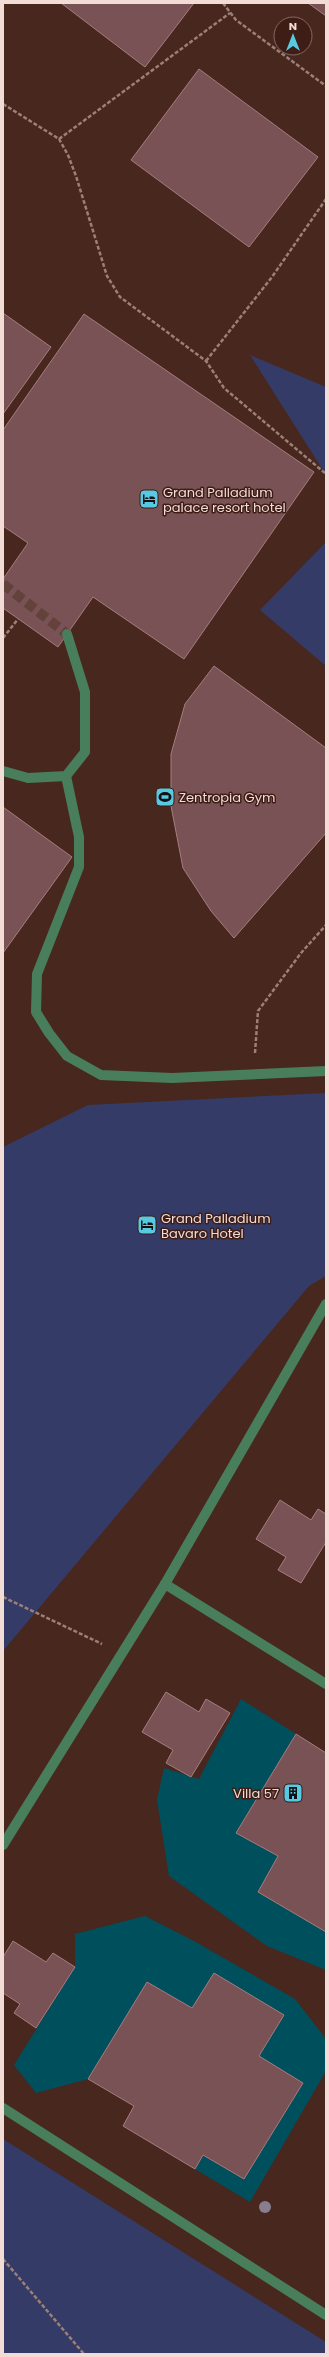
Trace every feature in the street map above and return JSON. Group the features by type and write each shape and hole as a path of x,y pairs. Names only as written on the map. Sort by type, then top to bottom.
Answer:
{"lane":[{"path":"3,771 28,778 66,776 85,752 85,692 67,634"},
{"path":"66,776 79,837 79,867 37,974 36,1012 49,1033 67,1056 101,1075 172,1078 326,1071"},
{"path":"3,1844 166,1584 326,1304"},
{"path":"166,1584 326,1684"},
{"path":"3,2108 326,2315"}],"path":[{"path":"223,3 236,20 326,86"},
{"path":"59,139 230,13"},
{"path":"3,104 59,139 68,155 76,176 107,276 120,297 206,361 224,388 326,474"},
{"path":"206,361 272,277 326,199"},
{"path":"3,638 18,619"},
{"path":"254,1074 258,1011 301,953 326,925"},
{"path":"3,1597 122,1654"},
{"path":"3,2259 84,2354"}],"shaded area":[{"path":"250,355 326,387 326,475"},
{"path":"326,542 326,666 260,610"},
{"path":"326,1090 326,1276 309,1286 3,1651 3,1147 88,1105 325,1093"},
{"path":"241,1699 296,1734 236,1833 278,1856 258,1892 326,1932 326,1970 267,1946 169,1876 157,1800 164,1768 199,1779"},
{"path":"145,1916 194,1941 295,1999 326,2039 326,2071 250,2202 195,2169 203,2155 244,2179 303,2083 259,2056 284,2015 214,1973 192,2008 147,1982 88,2079 36,2093 14,2065 75,1967 75,1934"},
{"path":"3,2139 326,2342 326,2354 3,2354"}],"building":[{"path":"61,3 194,3 145,67"},
{"path":"308,3 326,3 326,16"},
{"path":"199,69 318,157 249,247 131,160"},
{"path":"3,313 51,347 3,414"},
{"name":"Grand Palladium palace resort hotel","path":"84,314 314,472 184,659 93,597 58,647 3,608 3,579 28,543 3,526 3,430"},
{"path":"214,666 326,748 326,833 234,938 211,911 183,868 171,806 171,754 185,704"},
{"path":"3,807 72,857 3,953"},
{"path":"280,1500 311,1520 318,1509 326,1514 326,1542 301,1583 278,1570 286,1557 256,1539"},
{"path":"166,1692 199,1712 206,1699 230,1713 191,1777 166,1763 173,1750 142,1732"},
{"name":"Villa 57","path":"296,1734 326,1753 326,1932 258,1892 278,1856 236,1833"},
{"path":"13,1941 46,1962 53,1953 75,1967 36,2028 14,2013 20,2004 3,1993 3,1957"},
{"path":"214,1973 284,2015 259,2056 303,2083 244,2179 203,2155 195,2169 123,2126 134,2106 88,2079 147,1982 192,2008"}],"tunnel":[{"path":"3,584 67,634"}],"place":[{"name":"Grand Palladium palace resort hotel","path":"149,499"},
{"name":"Zentropia Gym","path":"165,797"},
{"name":"Grand Palladium Bavaro Hotel","path":"147,1225"},
{"name":"Villa 57","path":"293,1793"}]}
